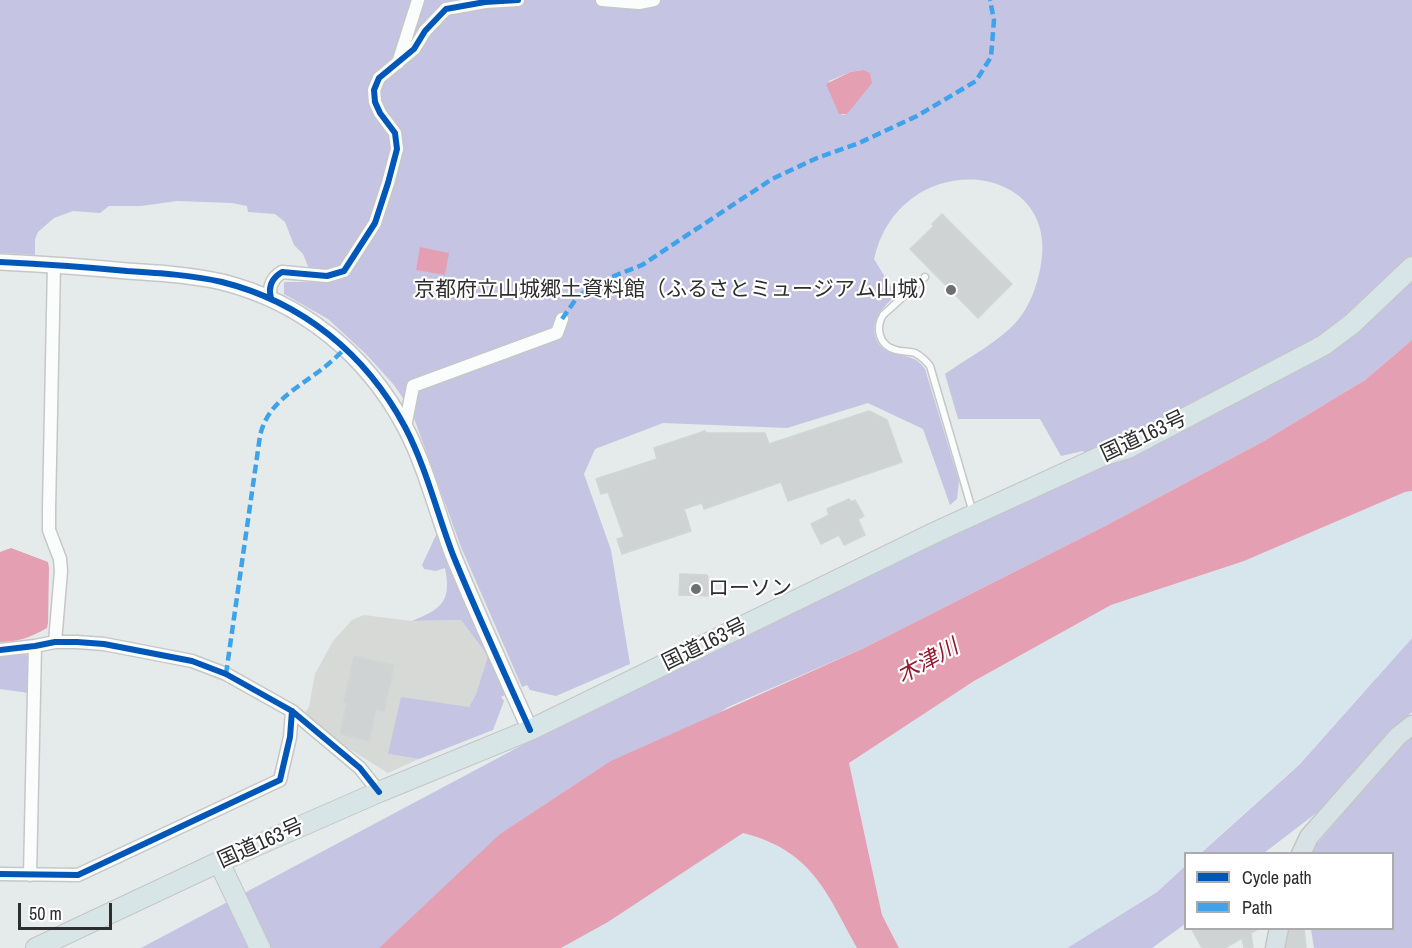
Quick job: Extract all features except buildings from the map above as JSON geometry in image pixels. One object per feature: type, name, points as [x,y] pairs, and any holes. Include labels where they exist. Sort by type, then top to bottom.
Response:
[{"type":"highway","name":"国道163号","points":[[36,948],[219,862],[379,792],[530,730],[938,531],[1102,456],[1128,448],[1324,345],[1353,323],[1412,267]]},
{"type":"highway","points":[[219,862],[260,948]]},
{"type":"main road","points":[[1302,852],[1309,837],[1398,736],[1412,724]]},
{"type":"main road","points":[[1275,948],[1279,930]]},
{"type":"street","points":[[398,64],[418,0]]},
{"type":"street","points":[[271,298],[271,284],[282,272],[327,276],[344,271],[375,223],[388,183],[397,143],[393,128],[377,108],[374,90],[379,78],[414,49],[425,31],[446,9],[485,2],[518,0]]},
{"type":"street","points":[[602,0],[639,3],[654,0]]},
{"type":"street","points":[[0,262],[176,275],[220,282],[271,298],[306,317],[346,348],[381,388],[405,427],[478,617],[530,730]]},
{"type":"street","points":[[54,265],[49,509],[50,530],[60,559],[61,571],[55,642]]},
{"type":"street","points":[[405,427],[412,386],[557,333],[562,319]]},
{"type":"street","points":[[0,650],[55,642],[104,644],[192,661],[226,674],[292,711],[360,768],[379,792]]},
{"type":"street","points":[[30,875],[35,646]]},
{"type":"street","points":[[0,874],[78,875],[280,780],[290,736],[292,711]]},
{"type":"lane","points":[[925,277],[883,315],[879,331],[883,342],[888,347],[893,350],[914,352],[930,366],[973,515]]},
{"type":"shaded area","points":[[0,0],[1412,0],[1412,257],[1365,302],[1313,342],[1162,422],[1086,455],[1083,451],[1061,456],[1040,419],[958,419],[945,374],[1002,335],[1018,320],[1029,302],[1040,270],[1041,233],[1028,205],[1005,187],[976,180],[945,183],[914,197],[890,222],[874,259],[896,295],[878,316],[875,333],[882,348],[915,359],[925,369],[959,481],[957,499],[950,505],[923,429],[868,403],[787,428],[663,423],[595,449],[584,474],[611,550],[630,664],[556,696],[530,690],[527,685],[522,687],[461,547],[411,410],[394,385],[366,354],[328,319],[284,294],[284,282],[334,282],[346,276],[310,271],[303,254],[294,245],[285,222],[275,214],[248,212],[247,206],[232,203],[177,201],[141,206],[109,206],[100,213],[73,211],[54,218],[38,232],[35,239],[35,255],[0,253]],"holes":[[[863,70],[847,114],[842,115],[829,81],[850,72]]]},
{"type":"shaded area","points":[[1412,277],[1412,340],[1365,380],[1264,441],[1107,525],[864,648],[728,707],[415,916],[379,948],[141,948],[592,708],[984,518],[1178,432]]},
{"type":"shaded area","points":[[437,533],[505,695],[501,697],[504,701],[493,730],[419,759],[388,754],[401,697],[469,707],[476,694],[488,656],[461,620],[412,621],[437,608],[445,597],[447,580],[445,568],[436,571],[424,569],[422,565]]},
{"type":"shaded area","points":[[364,615],[412,621],[461,620],[488,656],[476,694],[469,707],[388,754],[419,759],[388,773],[330,737],[304,714],[309,707],[315,674],[333,641],[352,620]]},
{"type":"shaded area","points":[[1412,638],[1412,712],[1393,729],[1319,811],[1265,852],[1202,852],[1299,765]]},
{"type":"shaded area","points":[[21,652],[30,657],[29,693],[0,689],[0,654]]},
{"type":"shaded area","points":[[1412,736],[1412,948],[1314,948],[1311,930],[1394,930],[1394,852],[1309,852],[1400,746]]},
{"type":"shaded area","points":[[1184,867],[1184,925],[1152,948],[1067,948],[1157,892]]},
{"type":"sand","points":[[1412,491],[1412,638],[1298,765],[1201,852],[1184,852],[1184,867],[1157,892],[1067,948],[899,948],[882,915],[849,763],[974,681],[1111,605],[1244,561]]},
{"type":"sand","points":[[742,833],[766,841],[801,862],[825,891],[857,948],[561,948],[608,922]]},
{"type":"water","points":[[863,70],[870,73],[872,83],[847,114],[839,114],[826,84],[850,72]]},
{"type":"water","points":[[420,247],[449,253],[445,275],[416,270]]},
{"type":"water","name":"木津川","points":[[1412,340],[1412,491],[1244,561],[1111,605],[974,681],[849,763],[882,915],[899,948],[857,948],[825,891],[801,862],[785,850],[743,833],[608,922],[561,948],[379,948],[500,834],[611,761],[864,648],[1107,525],[1264,441],[1365,380]]},
{"type":"water","points":[[11,548],[48,562],[48,623],[47,628],[30,636],[0,642],[0,552]]},
{"type":"marked path","points":[[562,319],[576,299],[594,284],[642,265],[772,179],[917,116],[976,81],[991,57],[994,20],[990,0]]},
{"type":"marked path","points":[[226,674],[260,436],[264,425],[275,406],[346,348]]},
{"type":"cycle path","points":[[271,298],[272,283],[282,272],[327,276],[344,271],[375,223],[397,149],[395,133],[375,102],[374,90],[379,78],[414,49],[425,31],[446,9],[485,2],[518,0]]},
{"type":"cycle path","points":[[0,262],[163,274],[222,282],[251,291],[305,317],[351,354],[371,376],[405,427],[425,474],[453,555],[530,730]]},
{"type":"cycle path","points":[[0,650],[55,642],[77,642],[104,644],[192,661],[226,674],[292,711],[360,768],[379,792]]},
{"type":"cycle path","points":[[0,874],[78,875],[280,780],[290,737],[292,711]]},
{"type":"place","name":"京都府立山城郷土資料館（ふるさとミュージアム山城）","points":[[951,290]]},
{"type":"place","name":"ローソン","points":[[696,589]]}]
